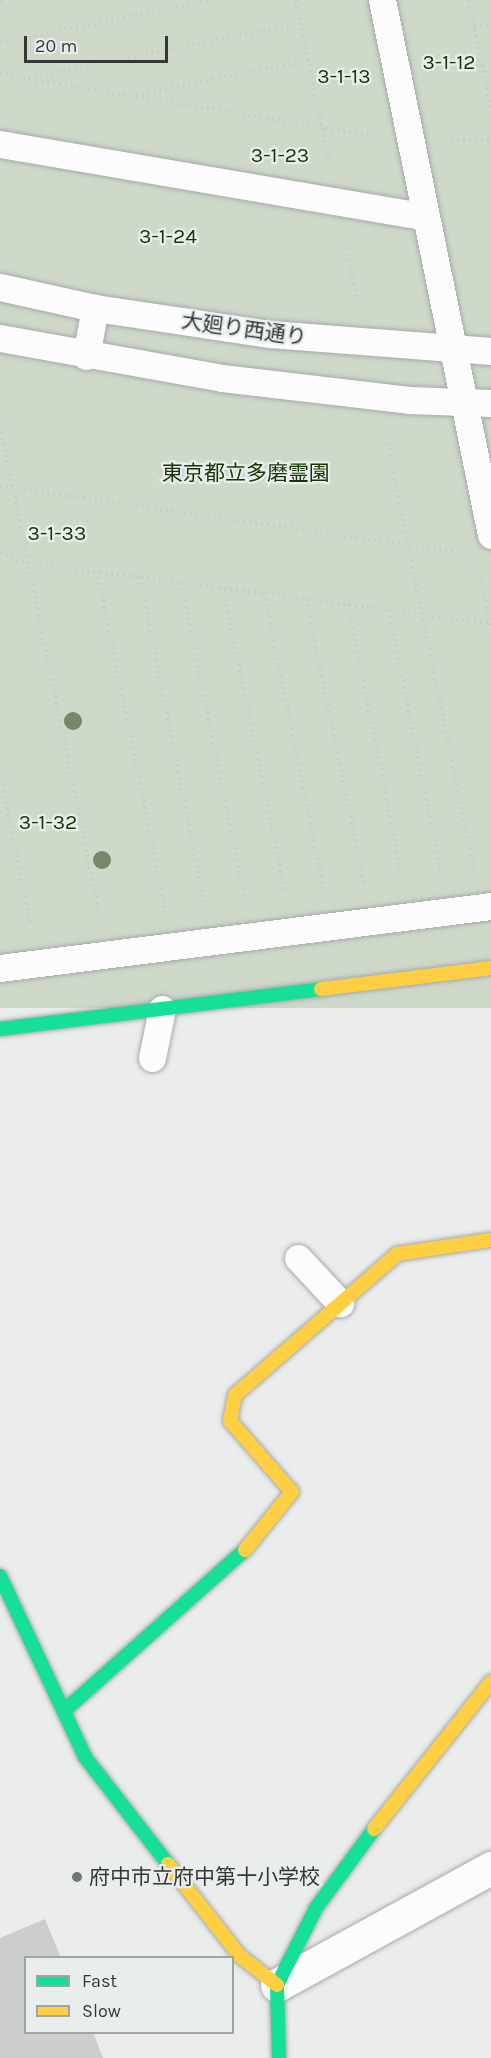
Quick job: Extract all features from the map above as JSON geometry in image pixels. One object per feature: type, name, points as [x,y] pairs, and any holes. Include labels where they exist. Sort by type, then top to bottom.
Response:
[{"type":"street","points":[[0,1029],[491,968]]},
{"type":"street","points":[[64,1712],[251,1544],[292,1492],[230,1421],[235,1395],[397,1254],[491,1240]]},
{"type":"street","points":[[0,1576],[11,1625],[64,1712],[85,1757],[240,1956],[277,1985]]},
{"type":"street","points":[[279,2058],[277,1985],[316,1908],[391,1805],[491,1682]]},
{"type":"street","points":[[277,1985],[491,1868]]},
{"type":"lane","points":[[382,0],[491,535]]},
{"type":"lane","points":[[0,144],[426,217]]},
{"type":"lane","name":"大廻り西通り","points":[[0,287],[95,308],[336,342],[491,351]]},
{"type":"lane","points":[[86,356],[95,308]]},
{"type":"lane","points":[[0,338],[86,356],[303,388],[464,403],[491,403]]},
{"type":"lane","points":[[0,968],[491,906]]},
{"type":"lane","points":[[152,1058],[162,1009]]},
{"type":"lane","points":[[298,1258],[340,1304]]},
{"type":"path","points":[[0,1],[6,0]]},
{"type":"path","points":[[0,42],[210,0]]},
{"type":"path","points":[[469,0],[491,106]]},
{"type":"path","points":[[26,78],[301,22]]},
{"type":"path","points":[[474,26],[491,23]]},
{"type":"path","points":[[133,96],[309,60]]},
{"type":"path","points":[[482,66],[491,64]]},
{"type":"path","points":[[0,74],[322,127]]},
{"type":"path","points":[[0,426],[102,926]]},
{"type":"path","points":[[384,430],[476,879]]},
{"type":"path","points":[[0,486],[408,546],[467,552]]},
{"type":"path","points":[[0,553],[28,563],[489,623]]},
{"type":"path","points":[[97,571],[167,919]]},
{"type":"path","points":[[140,577],[207,914]]},
{"type":"path","points":[[181,583],[247,908]]},
{"type":"path","points":[[223,588],[287,903]]},
{"type":"path","points":[[264,594],[326,898]]},
{"type":"path","points":[[306,598],[366,893]]},
{"type":"path","points":[[348,604],[405,889]]},
{"type":"path","points":[[389,610],[443,884]]},
{"type":"path","points":[[0,773],[38,963]]},
{"type":"green space","name":"東京都立多磨霊園","points":[[0,0],[491,0],[491,1008],[0,1008]]},
{"type":"building","points":[[45,1919],[60,1956],[24,1956],[24,2034],[94,2034],[103,2058],[0,2058],[0,1938]]},
{"type":"traffic: fast","points":[[0,1029],[321,989]]},
{"type":"traffic: fast","points":[[64,1711],[245,1550]]},
{"type":"traffic: fast","points":[[0,1576],[85,1757],[168,1864]]},
{"type":"traffic: fast","points":[[279,2058],[277,1985],[316,1908],[374,1829]]},
{"type":"traffic: slow","points":[[321,989],[491,968]]},
{"type":"traffic: slow","points":[[245,1550],[292,1492],[230,1421],[235,1395],[397,1254],[491,1240]]},
{"type":"traffic: slow","points":[[374,1829],[491,1682]]},
{"type":"traffic: slow","points":[[168,1864],[240,1956],[277,1985]]},
{"type":"place","name":"府中市立府中第十小学校","points":[[77,1877]]},
{"type":"park label","name":"3-1-12","points":[[449,62]]},
{"type":"park label","name":"3-1-13","points":[[344,76]]},
{"type":"park label","name":"3-1-23","points":[[280,155]]},
{"type":"park label","name":"3-1-24","points":[[168,236]]},
{"type":"park label","name":"3-1-33","points":[[57,533]]},
{"type":"park label","name":"3-1-32","points":[[48,822]]}]
